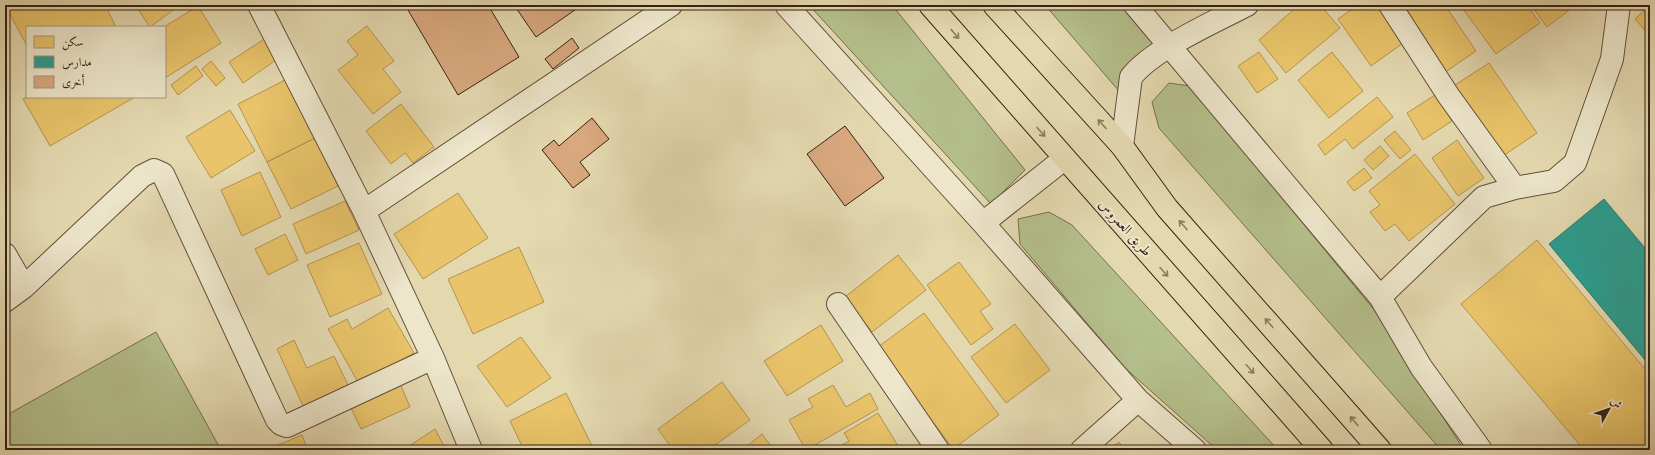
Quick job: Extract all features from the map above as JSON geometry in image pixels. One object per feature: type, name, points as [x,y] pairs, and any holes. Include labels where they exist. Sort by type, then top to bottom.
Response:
[{"type":"main road","name":"طريق العمروس","points":[[930,5],[1064,159],[1322,450]]},
{"type":"main road","points":[[994,5],[1122,146],[1167,208],[1380,450]]},
{"type":"street","points":[[259,5],[364,211],[433,358],[471,450]]},
{"type":"street","points":[[364,211],[671,5]]},
{"type":"street","points":[[786,5],[983,223],[1138,400],[1195,450]]},
{"type":"street","points":[[1135,5],[1380,297],[1421,367],[1481,450]]},
{"type":"street","points":[[1122,146],[1132,77],[1148,60],[1170,46],[1247,5]]},
{"type":"street","points":[[1390,5],[1448,95],[1515,188]]},
{"type":"street","points":[[1380,297],[1484,197],[1515,188],[1554,181],[1575,164],[1612,59],[1619,5]]},
{"type":"street","points":[[983,223],[1064,159]]},
{"type":"street","points":[[5,301],[24,287],[142,176],[154,170],[163,174],[281,424],[287,426],[433,358]]},
{"type":"street","points":[[5,254],[24,287]]},
{"type":"street","points":[[838,304],[938,450]]},
{"type":"street","points":[[1082,450],[1138,400]]},
{"type":"street","points":[[921,450],[924,448],[934,450]]},
{"type":"green space","points":[[809,5],[892,5],[1025,170],[991,204]]},
{"type":"green space","points":[[1045,5],[1122,5],[1155,43],[1119,91]]},
{"type":"green space","points":[[1169,83],[1190,86],[1375,311],[1464,450],[1441,450],[1159,128],[1152,102]]},
{"type":"green space","points":[[1049,212],[1072,225],[1278,450],[1217,450],[1124,367],[1020,244],[1018,219]]},
{"type":"green space","points":[[156,332],[221,450],[5,450],[5,416]]},
{"type":"building: سكن","points":[[5,5],[53,5],[55,9],[62,5],[105,5],[115,25],[26,26],[26,44]]},
{"type":"building: سكن","points":[[135,5],[180,5],[151,26],[149,26]]},
{"type":"building: سكن","points":[[1299,5],[1320,5],[1340,28],[1286,73],[1259,40]]},
{"type":"building: سكن","points":[[1358,5],[1380,5],[1406,41],[1371,66],[1338,19]]},
{"type":"building: سكن","points":[[1396,5],[1445,5],[1476,51],[1441,75]]},
{"type":"building: سكن","points":[[1460,5],[1527,5],[1540,23],[1496,54]]},
{"type":"building: سكن","points":[[1531,5],[1576,5],[1547,27]]},
{"type":"building: سكن","points":[[1650,5],[1650,36],[1635,19]]},
{"type":"building: سكن","points":[[198,6],[221,43],[166,77],[166,26]]},
{"type":"building: سكن","points":[[367,26],[394,61],[383,69],[401,92],[373,114],[338,70],[358,55],[347,41]]},
{"type":"building: سكن","points":[[266,38],[279,58],[243,83],[229,62]]},
{"type":"building: سكن","points":[[1259,52],[1278,79],[1257,93],[1238,66]]},
{"type":"building: سكن","points":[[1332,52],[1363,91],[1329,118],[1298,80]]},
{"type":"building: سكن","points":[[211,61],[225,78],[216,86],[202,69]]},
{"type":"building: سكن","points":[[1489,63],[1537,133],[1500,158],[1452,87]]},
{"type":"building: سكن","points":[[196,66],[203,76],[178,95],[171,85]]},
{"type":"building: سكن","points":[[285,80],[315,138],[267,162],[238,104]]},
{"type":"building: سكن","points":[[1435,95],[1452,121],[1423,140],[1407,113]]},
{"type":"building: سكن","points":[[1377,97],[1393,117],[1353,149],[1345,139],[1325,155],[1318,145]]},
{"type":"building: سكن","points":[[26,98],[133,98],[50,146],[23,99]]},
{"type":"building: سكن","points":[[401,104],[434,147],[413,163],[405,153],[391,164],[366,131]]},
{"type":"building: سكن","points":[[230,110],[255,151],[211,178],[186,137]]},
{"type":"building: سكن","points":[[1395,131],[1411,150],[1400,159],[1384,140]]},
{"type":"building: سكن","points":[[315,138],[338,186],[291,209],[267,162]]},
{"type":"building: سكن","points":[[1457,140],[1484,178],[1458,196],[1432,158]]},
{"type":"building: سكن","points":[[1380,146],[1389,156],[1373,170],[1364,160]]},
{"type":"building: سكن","points":[[1415,154],[1455,204],[1409,241],[1395,224],[1385,231],[1370,212],[1380,205],[1369,191]]},
{"type":"building: سكن","points":[[1364,168],[1372,178],[1354,191],[1347,182]]},
{"type":"building: سكن","points":[[260,172],[281,217],[242,236],[221,190]]},
{"type":"building: سكن","points":[[458,193],[488,238],[423,279],[394,234]]},
{"type":"building: سكن","points":[[345,201],[359,230],[306,254],[293,224]]},
{"type":"building: سكن","points":[[285,234],[298,260],[268,275],[255,249]]},
{"type":"building: سكن","points":[[1537,240],[1650,375],[1650,450],[1584,450],[1461,304]]},
{"type":"building: سكن","points":[[359,243],[382,294],[330,317],[307,265]]},
{"type":"building: سكن","points":[[519,247],[544,302],[473,334],[448,279]]},
{"type":"building: سكن","points":[[898,255],[926,290],[872,332],[845,297]]},
{"type":"building: سكن","points":[[959,262],[991,304],[980,311],[993,329],[971,345],[927,285]]},
{"type":"building: سكن","points":[[388,308],[414,353],[359,384],[328,329],[347,319],[352,329]]},
{"type":"building: سكن","points":[[924,313],[999,415],[953,449],[878,347]]},
{"type":"building: سكن","points":[[1015,324],[1050,370],[1006,403],[971,357]]},
{"type":"building: سكن","points":[[821,325],[843,361],[787,396],[764,361]]},
{"type":"building: سكن","points":[[521,337],[551,378],[507,407],[477,366]]},
{"type":"building: سكن","points":[[294,340],[307,368],[334,356],[349,387],[304,408],[277,349]]},
{"type":"building: سكن","points":[[399,381],[410,407],[361,429],[349,404]]},
{"type":"building: سكن","points":[[722,382],[750,420],[708,450],[673,450],[658,429]]},
{"type":"building: سكن","points":[[833,385],[846,407],[870,393],[878,409],[806,450],[789,420],[813,407],[808,399]]},
{"type":"building: سكن","points":[[566,393],[594,450],[524,450],[510,421]]},
{"type":"building: سكن","points":[[878,413],[900,449],[833,450],[849,441],[844,433]]},
{"type":"building: سكن","points":[[435,429],[446,450],[403,450]]},
{"type":"building: سكن","points":[[762,434],[774,450],[742,450]]},
{"type":"building: سكن","points":[[302,435],[308,450],[266,450]]},
{"type":"building: سكن","points":[[1119,442],[1125,450],[1108,450]]},
{"type":"building: مدارس","points":[[1604,199],[1650,254],[1650,366],[1549,244]]},
{"type":"building: أخرى","points":[[405,5],[488,5],[519,57],[458,95]]},
{"type":"building: أخرى","points":[[514,5],[582,5],[536,37]]},
{"type":"building: أخرى","points":[[572,38],[579,48],[553,69],[545,59]]},
{"type":"building: أخرى","points":[[592,118],[609,139],[580,162],[590,175],[573,188],[542,150],[554,140],[559,146]]},
{"type":"building: أخرى","points":[[845,126],[884,178],[845,206],[807,154]]}]
